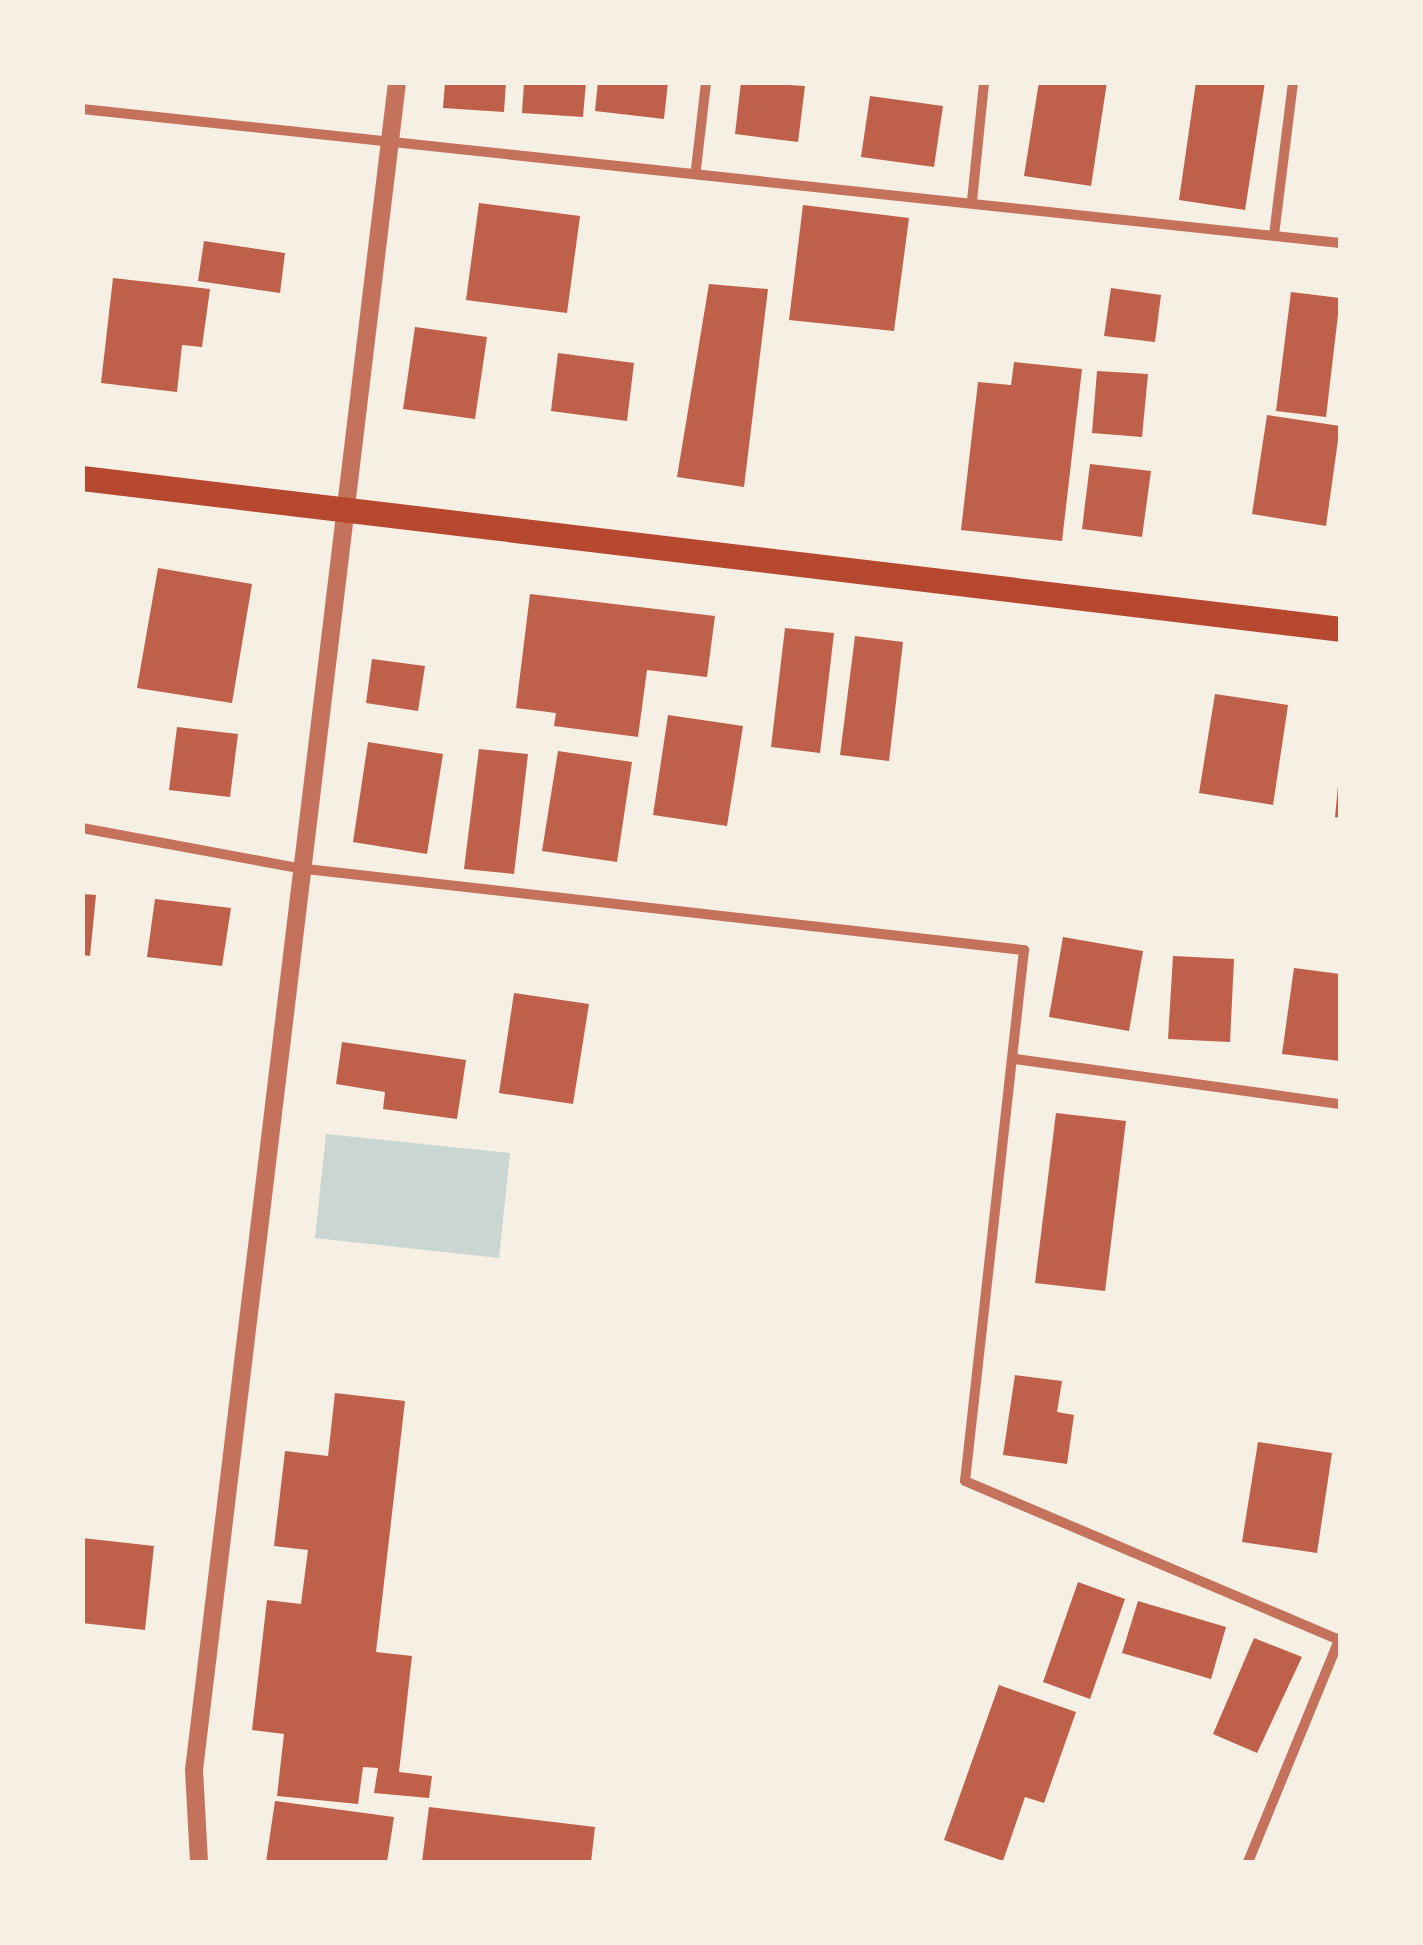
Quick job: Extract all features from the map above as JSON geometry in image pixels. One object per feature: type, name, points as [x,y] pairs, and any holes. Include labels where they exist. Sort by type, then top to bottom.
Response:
[{"type":"main road","points":[[82,478],[1340,628]]},
{"type":"street","points":[[199,1862],[194,1770],[340,509],[397,82]]},
{"type":"street","points":[[696,169],[706,82]]},
{"type":"street","points":[[972,201],[984,82]]},
{"type":"street","points":[[1274,235],[1293,82]]},
{"type":"street","points":[[82,108],[391,135],[1340,243]]},
{"type":"street","points":[[82,828],[297,868],[1024,950],[1015,1059],[964,1481],[1340,1639],[1248,1862]]},
{"type":"street","points":[[1015,1059],[1340,1104]]},
{"type":"shaded area","points":[[326,1134],[510,1153],[499,1258],[315,1238]]},
{"type":"building","points":[[445,82],[506,82],[504,112],[443,108]]},
{"type":"building","points":[[524,82],[586,82],[583,117],[522,113]]},
{"type":"building","points":[[598,82],[668,82],[664,119],[595,111]]},
{"type":"building","points":[[741,82],[805,86],[798,142],[735,134]]},
{"type":"building","points":[[1039,82],[1107,82],[1091,186],[1024,176]]},
{"type":"building","points":[[1196,82],[1265,82],[1245,210],[1179,200]]},
{"type":"building","points":[[870,96],[943,106],[934,167],[861,157]]},
{"type":"building","points":[[479,203],[580,216],[567,313],[466,300]]},
{"type":"building","points":[[803,205],[909,218],[894,331],[789,320]]},
{"type":"building","points":[[204,241],[285,253],[280,293],[198,281]]},
{"type":"building","points":[[113,278],[210,289],[202,347],[182,345],[177,392],[101,383]]},
{"type":"building","points":[[709,284],[768,289],[744,487],[677,477]]},
{"type":"building","points":[[1111,288],[1161,295],[1155,342],[1104,336]]},
{"type":"building","points":[[1291,292],[1340,298],[1326,417],[1276,411]]},
{"type":"building","points":[[415,327],[487,337],[475,419],[403,409]]},
{"type":"building","points":[[558,353],[634,363],[627,421],[551,411]]},
{"type":"building","points":[[1014,362],[1082,369],[1062,541],[961,530],[978,382],[1011,385]]},
{"type":"building","points":[[1097,371],[1148,374],[1142,437],[1092,433]]},
{"type":"building","points":[[1267,415],[1340,426],[1326,526],[1252,514]]},
{"type":"building","points":[[1090,464],[1151,471],[1142,537],[1082,529]]},
{"type":"building","points":[[158,568],[252,584],[232,703],[137,688]]},
{"type":"building","points":[[530,594],[715,616],[707,677],[647,670],[638,737],[554,726],[556,713],[516,708]]},
{"type":"building","points":[[785,628],[834,633],[820,753],[771,747]]},
{"type":"building","points":[[855,636],[903,642],[889,761],[840,755]]},
{"type":"building","points":[[372,659],[425,666],[418,711],[366,703]]},
{"type":"building","points":[[1215,694],[1288,705],[1273,805],[1199,793]]},
{"type":"building","points":[[668,715],[743,726],[727,826],[653,815]]},
{"type":"building","points":[[177,727],[238,734],[230,797],[169,790]]},
{"type":"building","points":[[368,742],[443,754],[427,854],[353,842]]},
{"type":"building","points":[[479,749],[528,754],[514,874],[464,869]]},
{"type":"building","points":[[558,751],[632,762],[617,862],[542,851]]},
{"type":"building","points":[[1340,786],[1340,818],[1335,817]]},
{"type":"building","points":[[82,894],[96,895],[90,956],[82,955]]},
{"type":"building","points":[[155,899],[231,908],[222,966],[147,957]]},
{"type":"building","points":[[1063,937],[1143,951],[1129,1031],[1049,1017]]},
{"type":"building","points":[[1173,956],[1234,959],[1230,1042],[1168,1039]]},
{"type":"building","points":[[1294,968],[1340,974],[1340,1061],[1282,1054]]},
{"type":"building","points":[[514,993],[589,1004],[573,1104],[499,1093]]},
{"type":"building","points":[[342,1042],[466,1060],[457,1119],[383,1109],[385,1092],[336,1084]]},
{"type":"building","points":[[1056,1113],[1126,1121],[1105,1291],[1035,1283]]},
{"type":"building","points":[[1015,1375],[1062,1381],[1057,1412],[1074,1415],[1067,1464],[1003,1455]]},
{"type":"building","points":[[335,1393],[405,1401],[376,1652],[412,1656],[399,1772],[432,1776],[429,1798],[374,1793],[378,1768],[363,1767],[358,1804],[277,1796],[284,1734],[252,1730],[267,1600],[301,1604],[308,1550],[274,1546],[285,1451],[328,1456]]},
{"type":"building","points":[[1258,1442],[1332,1453],[1317,1553],[1242,1542]]},
{"type":"building","points":[[82,1538],[154,1546],[145,1630],[82,1623]]},
{"type":"building","points":[[1078,1582],[1125,1599],[1090,1699],[1043,1682]]},
{"type":"building","points":[[1138,1601],[1226,1627],[1211,1679],[1122,1653]]},
{"type":"building","points":[[1254,1638],[1302,1657],[1257,1753],[1213,1734]]},
{"type":"building","points":[[999,1685],[1076,1712],[1044,1803],[1025,1797],[1003,1861],[944,1840]]},
{"type":"building","points":[[275,1801],[394,1817],[387,1862],[266,1862]]},
{"type":"building","points":[[429,1807],[595,1827],[591,1862],[422,1862]]}]
